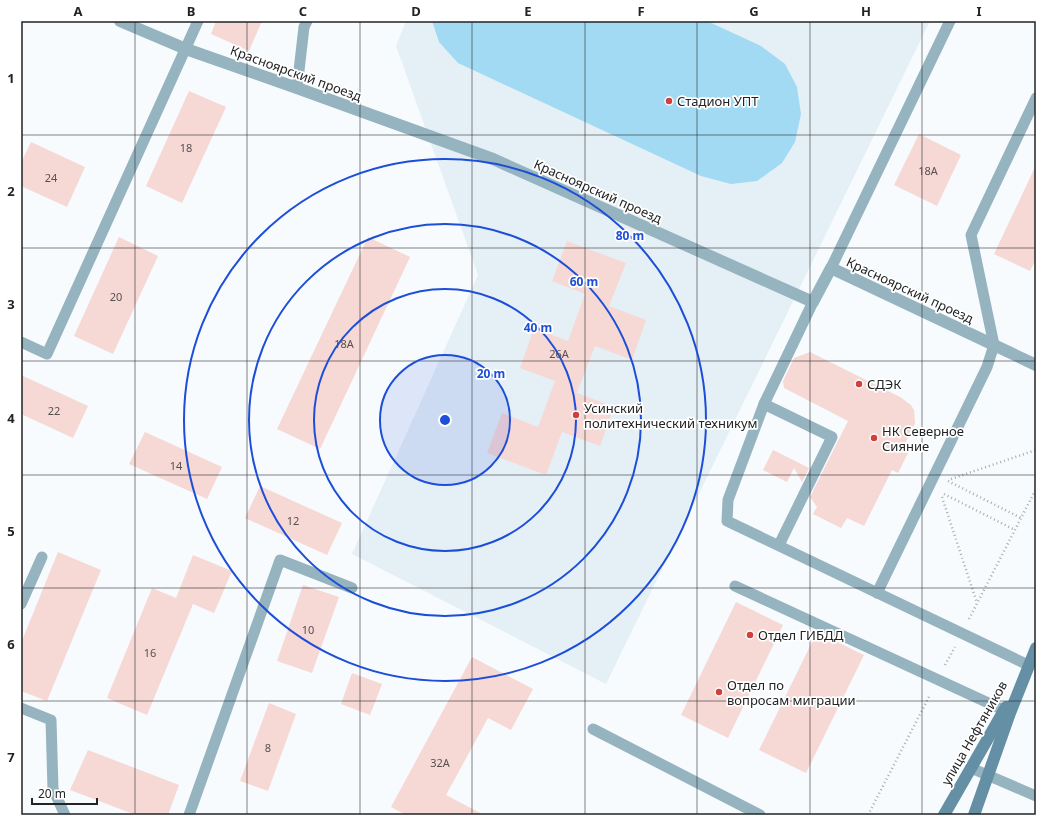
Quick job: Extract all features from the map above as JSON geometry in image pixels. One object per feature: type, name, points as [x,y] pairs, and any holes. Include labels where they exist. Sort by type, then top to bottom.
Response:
[{"type":"main road","name":"улица Нефтяников","points":[[974,815],[1008,711],[1036,648]]},
{"type":"main road","name":"улица Нефтяников","points":[[944,815],[971,768],[1008,711]]},
{"type":"street","name":"Красноярский проезд","points":[[120,21],[186,49],[493,159],[813,302],[830,268],[1036,365]]},
{"type":"lane","points":[[21,342],[47,354],[198,21]]},
{"type":"lane","points":[[297,88],[306,21]]},
{"type":"lane","points":[[830,268],[950,21]]},
{"type":"lane","points":[[877,593],[987,367],[994,345],[971,235],[1036,98]]},
{"type":"lane","points":[[813,302],[764,404],[728,500],[727,521],[1028,665]]},
{"type":"lane","points":[[764,404],[832,437],[779,545]]},
{"type":"lane","points":[[21,604],[42,557]]},
{"type":"lane","points":[[189,815],[280,560],[352,588]]},
{"type":"lane","points":[[735,586],[1008,711]]},
{"type":"lane","points":[[21,708],[51,720],[53,789],[65,815]]},
{"type":"lane","points":[[593,729],[760,815]]},
{"type":"lane","points":[[971,768],[1036,796]]},
{"type":"path","points":[[977,603],[941,493],[947,480],[1036,450]]},
{"type":"path","points":[[947,480],[1021,518]]},
{"type":"path","points":[[929,486],[1015,530]]},
{"type":"path","points":[[868,815],[1036,489]]},
{"type":"shaded area","name":"Усинский политехнический техникум","points":[[406,21],[930,21],[606,684],[352,554],[478,275],[396,46]]},
{"type":"shaded area","name":"Стадион УПТ","points":[[432,21],[707,21],[761,46],[785,64],[797,87],[801,114],[795,142],[782,163],[757,181],[731,184],[701,176],[458,63],[439,42]]},
{"type":"building","points":[[216,21],[262,21],[249,51],[211,34]]},
{"type":"building","points":[[189,91],[226,107],[182,203],[146,186]]},
{"type":"building","points":[[919,134],[961,155],[937,206],[894,185]]},
{"type":"building","points":[[31,142],[85,167],[67,207],[21,186],[21,163]]},
{"type":"building","points":[[1036,165],[1036,259],[1030,271],[994,254]]},
{"type":"building","points":[[119,237],[158,256],[113,354],[74,336]]},
{"type":"building","points":[[368,237],[410,257],[320,449],[277,429]]},
{"type":"building","name":"Усинский политехнический техникум","points":[[567,241],[626,263],[609,306],[646,320],[632,360],[595,346],[577,393],[614,407],[600,446],[562,432],[546,475],[487,453],[502,413],[538,427],[555,381],[520,368],[534,328],[568,341],[585,294],[552,281]]},
{"type":"building","name":"НК Северное Сияние","points":[[810,352],[900,397],[911,405],[914,410],[915,423],[904,446],[910,449],[898,473],[892,470],[864,526],[847,518],[841,528],[813,514],[817,507],[810,497],[848,421],[784,388],[783,381],[794,358]]},
{"type":"building","points":[[21,375],[88,406],[73,438],[21,414]]},
{"type":"building","points":[[145,432],[222,467],[207,499],[129,464]]},
{"type":"building","points":[[773,450],[809,468],[802,482],[794,468],[787,482],[763,470]]},
{"type":"building","points":[[260,486],[342,523],[327,555],[245,518]]},
{"type":"building","points":[[58,552],[101,570],[47,701],[21,691],[21,643]]},
{"type":"building","points":[[193,555],[232,571],[214,613],[193,604],[147,715],[107,698],[152,588],[176,598]]},
{"type":"building","points":[[303,585],[339,597],[312,673],[277,661]]},
{"type":"building","points":[[736,602],[783,625],[728,738],[681,715]]},
{"type":"building","points":[[817,632],[864,655],[806,773],[759,750]]},
{"type":"building","points":[[472,657],[533,689],[511,730],[488,718],[446,795],[484,815],[406,815],[391,807]]},
{"type":"building","points":[[352,673],[382,684],[370,715],[341,704]]},
{"type":"building","points":[[269,703],[296,714],[268,791],[240,781]]},
{"type":"building","points":[[88,750],[179,785],[168,815],[136,815],[70,790]]},
{"type":"place","name":"Стадион УПТ","points":[[669,101]]},
{"type":"place","name":"СДЭК","points":[[859,384]]},
{"type":"place","name":"Усинский политехнический техникум","points":[[576,415]]},
{"type":"place","name":"НК Северное Сияние","points":[[874,438]]},
{"type":"place","name":"Отдел ГИБДД","points":[[750,635]]},
{"type":"place","name":"Отдел по вопросам миграции","points":[[719,692]]}]
